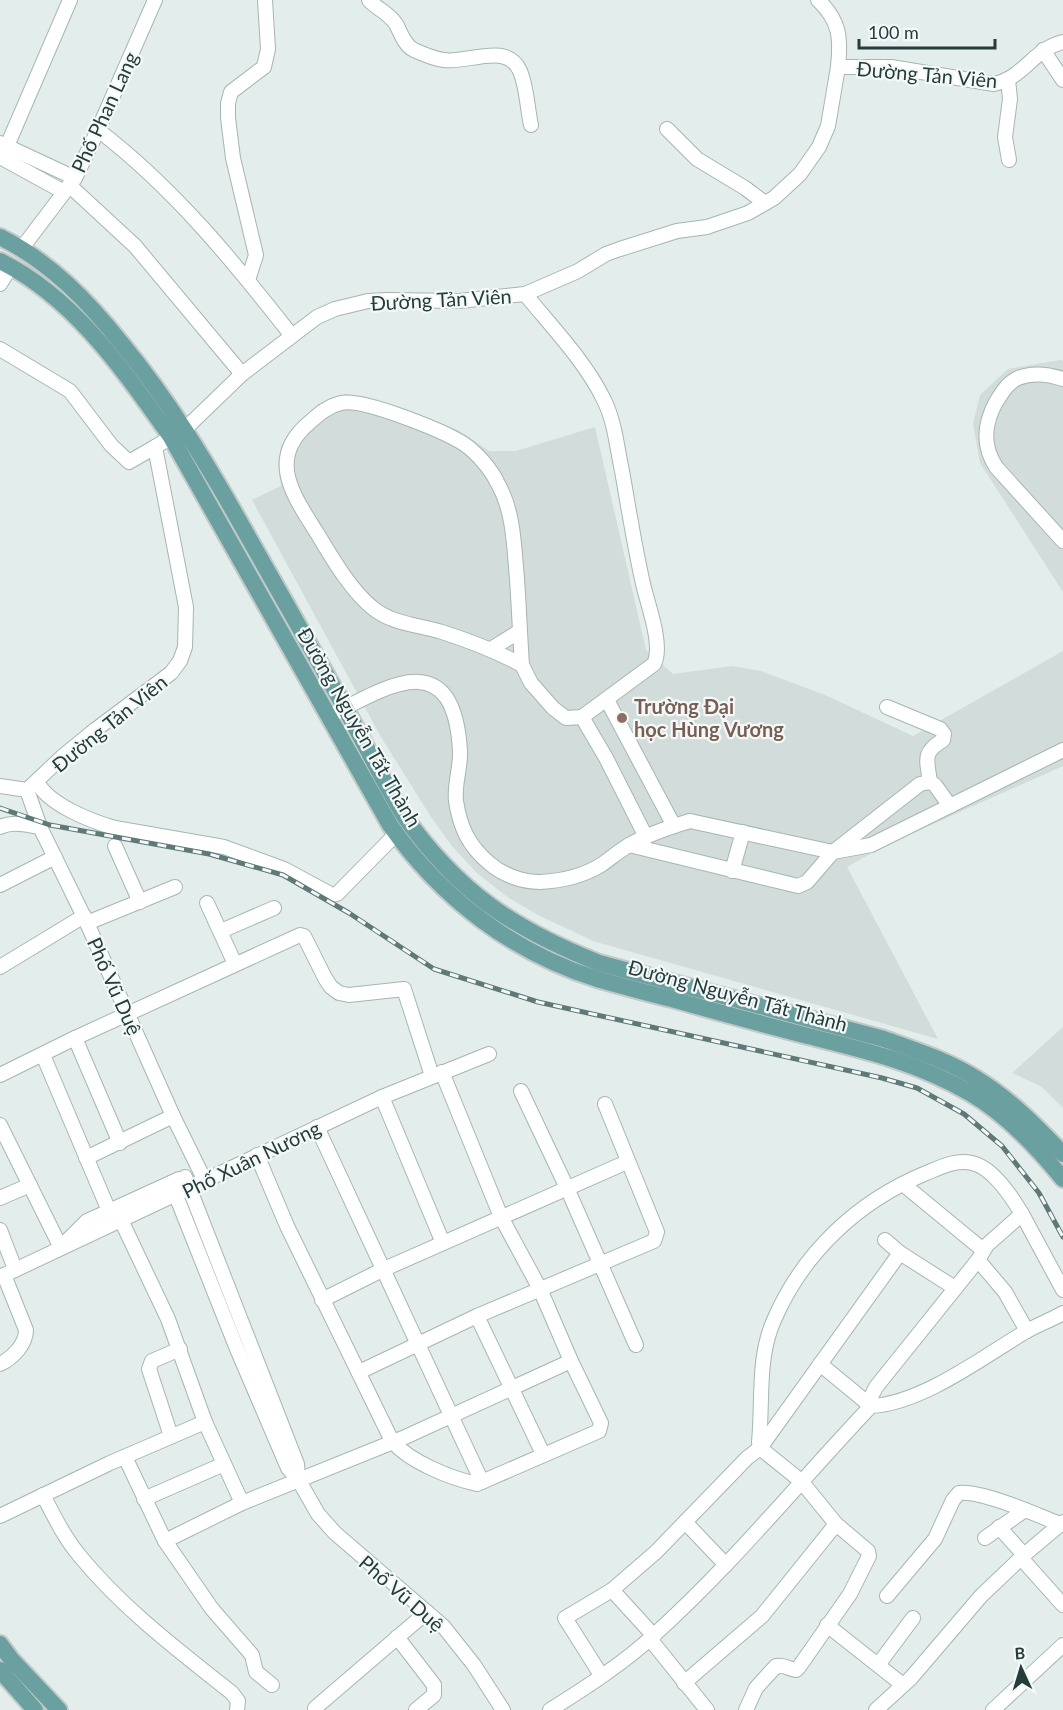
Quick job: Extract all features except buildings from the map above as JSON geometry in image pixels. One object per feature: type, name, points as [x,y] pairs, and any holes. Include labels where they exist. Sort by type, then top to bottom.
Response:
[{"type":"main road","name":"Đường Nguyễn Tất Thành","points":[[0,237],[21,248],[59,276],[95,310],[152,380],[328,717],[396,834],[409,853],[441,888],[498,933],[561,957],[598,963],[884,1039],[927,1054],[977,1078],[1033,1123],[1063,1154]]},
{"type":"main road","name":"Đường Nguyễn Tất Thành","points":[[5,264],[45,289],[82,323],[138,390],[178,433],[345,708],[394,800],[423,844],[480,900],[561,957],[596,978],[769,1026],[878,1053],[921,1068],[972,1094],[1004,1119],[1022,1134],[1063,1179]]},
{"type":"main road","points":[[0,1644],[11,1659],[60,1710]]},
{"type":"main road","points":[[0,1670],[35,1710]]},
{"type":"street","points":[[70,0],[2,148],[69,185],[135,246],[242,374]]},
{"type":"street","name":"Phố Phan Lang","points":[[21,248],[69,185],[98,130],[155,0]]},
{"type":"street","points":[[248,280],[256,255],[233,158],[228,102],[231,92],[264,67],[268,49],[265,0]]},
{"type":"street","points":[[369,0],[391,18],[411,48],[425,55],[444,60],[462,61],[495,54],[508,59],[519,69],[525,86],[531,125]]},
{"type":"street","points":[[818,0],[828,10],[837,27],[840,42],[838,67]]},
{"type":"street","name":"Đường Tản Viên","points":[[32,786],[62,757],[171,673],[180,661],[185,647],[186,607],[155,447],[178,433],[242,374],[317,317],[335,309],[368,301],[459,301],[525,294],[578,271],[606,254],[677,231],[707,227],[748,213],[774,198],[800,174],[819,147],[828,126],[838,67],[891,67],[994,84],[1018,74],[1048,46],[1063,42]]},
{"type":"street","points":[[1043,50],[1063,80]]},
{"type":"street","points":[[1008,80],[1010,99],[1005,137],[1009,160]]},
{"type":"street","points":[[667,129],[697,159],[765,203]]},
{"type":"street","points":[[98,130],[139,163],[218,245],[292,336]]},
{"type":"street","points":[[0,284],[5,264]]},
{"type":"street","points":[[522,665],[491,649],[441,632],[387,618],[371,607],[344,576],[294,497],[286,466],[289,445],[298,431],[325,410],[342,403],[363,404],[443,431],[466,446],[497,480],[508,507],[514,539],[522,665],[531,683],[553,708],[566,718],[582,717],[607,700],[654,664],[658,657],[657,642],[638,563],[615,439],[604,400],[580,363],[525,294]]},
{"type":"street","points":[[0,349],[70,391],[111,445],[129,462],[155,447]]},
{"type":"street","points":[[1063,379],[1050,374],[1016,379],[1003,390],[988,417],[986,434],[990,457],[996,467],[1063,541]]},
{"type":"street","points":[[491,649],[520,631]]},
{"type":"street","points":[[328,717],[403,683],[418,681],[434,685],[442,691],[453,707],[457,724],[460,752],[456,795],[461,825],[475,851],[493,867],[516,879],[537,882],[565,880],[598,867],[629,845],[690,821],[833,852],[871,845],[1063,750]]},
{"type":"street","points":[[607,700],[618,751],[646,837]]},
{"type":"street","points":[[887,707],[940,729],[944,734],[943,740],[931,748],[928,753],[930,782]]},
{"type":"street","points":[[582,717],[618,751],[674,826]]},
{"type":"street","points":[[629,845],[798,886],[807,882],[833,852],[920,784],[930,782],[935,785],[950,806]]},
{"type":"street","points":[[0,786],[32,786],[98,823],[115,828],[224,847],[272,864],[332,895],[337,894],[396,834]]},
{"type":"street","name":"Phố Vũ Duệ","points":[[32,786],[40,827],[86,920],[173,1116],[203,1175]]},
{"type":"street","points":[[0,827],[16,823],[40,827]]},
{"type":"street","points":[[732,871],[743,832]]},
{"type":"street","points":[[115,846],[140,902]]},
{"type":"street","points":[[0,885],[55,857]]},
{"type":"street","points":[[0,967],[86,920],[140,902],[175,887]]},
{"type":"street","points":[[207,903],[235,964]]},
{"type":"street","points":[[221,931],[274,908]]},
{"type":"street","points":[[0,1075],[75,1038],[300,935],[304,936],[331,987],[339,993],[349,995],[404,989],[437,1074],[501,1217],[540,1289],[602,1427],[599,1431],[482,1482],[471,1482],[425,1465],[400,1450],[392,1441],[322,1300],[287,1226],[258,1155]]},
{"type":"street","points":[[75,1038],[120,1143]]},
{"type":"street","name":"Phố Xuân Nương","points":[[61,1248],[83,1223],[109,1211],[173,1189],[203,1175],[258,1155],[382,1097],[489,1054]]},
{"type":"street","points":[[43,1055],[109,1211]]},
{"type":"street","points":[[521,1091],[567,1188],[636,1345]]},
{"type":"street","points":[[382,1097],[443,1243]]},
{"type":"street","points":[[359,1372],[477,1316],[654,1241],[657,1235],[605,1104]]},
{"type":"street","points":[[86,1158],[173,1116]]},
{"type":"street","points":[[317,1127],[482,1482]]},
{"type":"street","points":[[2,1134],[61,1248]]},
{"type":"street","points":[[322,1300],[382,1270],[627,1161]]},
{"type":"street","points":[[760,1448],[763,1363],[770,1330],[783,1301],[800,1273],[843,1223],[868,1204],[903,1184],[951,1163],[972,1163],[982,1168],[1009,1191],[1063,1290]]},
{"type":"street","name":"Phố Vũ Duệ","points":[[187,1183],[297,1464],[298,1479]]},
{"type":"street","points":[[903,1184],[981,1255],[1027,1331]]},
{"type":"street","points":[[0,1198],[30,1185]]},
{"type":"street","name":"Phố Vũ Duệ","points":[[173,1189],[237,1349],[288,1468],[298,1479],[318,1514],[334,1533],[452,1635],[503,1710]]},
{"type":"street","name":"Phố Xuân Nương","points":[[6,1274],[121,1220],[173,1189]]},
{"type":"street","points":[[550,1710],[652,1637],[726,1565],[870,1404],[876,1387],[981,1255],[1022,1214]]},
{"type":"street","points":[[121,1220],[180,1349],[205,1422],[242,1503]]},
{"type":"street","points":[[0,1230],[6,1274],[26,1330],[26,1338],[22,1345],[0,1364]]},
{"type":"street","points":[[885,1240],[900,1253],[955,1288]]},
{"type":"street","points":[[601,1675],[565,1618],[612,1590],[656,1552],[747,1458],[760,1448],[900,1253]]},
{"type":"street","points":[[820,1364],[870,1404],[886,1405],[973,1366],[1027,1331],[1063,1314]]},
{"type":"street","points":[[477,1316],[543,1454]]},
{"type":"street","points":[[171,1436],[149,1369],[152,1361],[180,1349]]},
{"type":"street","points":[[165,1541],[242,1503],[403,1438],[571,1361]]},
{"type":"street","points":[[0,1516],[205,1422]]},
{"type":"street","points":[[746,1710],[756,1688],[766,1676],[780,1665],[796,1670],[850,1594],[869,1556],[868,1551],[836,1524],[801,1481],[760,1448]]},
{"type":"street","points":[[125,1457],[165,1541],[213,1609],[252,1654],[256,1672],[272,1685]]},
{"type":"street","points":[[144,1499],[224,1464]]},
{"type":"street","points":[[876,1710],[903,1685],[981,1596],[1061,1523],[973,1493],[956,1494],[935,1539],[887,1596]]},
{"type":"street","points":[[43,1496],[77,1553],[104,1582],[177,1649],[232,1693],[238,1701],[237,1710]]},
{"type":"street","points":[[984,1538],[1025,1510]]},
{"type":"street","points":[[684,1522],[726,1565]]},
{"type":"street","points":[[684,1683],[762,1616],[836,1524]]},
{"type":"street","points":[[999,1527],[1063,1605]]},
{"type":"street","points":[[612,1590],[652,1637],[706,1710]]},
{"type":"street","points":[[315,1708],[427,1612]]},
{"type":"street","points":[[878,1665],[913,1618]]},
{"type":"street","points":[[827,1624],[903,1685]]},
{"type":"street","points":[[397,1637],[434,1685],[434,1695],[416,1710]]},
{"type":"street","points":[[993,1710],[1063,1645]]},
{"type":"shaded area","points":[[1063,361],[1063,592],[980,463],[973,424],[980,395],[1008,369]]},
{"type":"shaded area","name":"Trường Đại học Hùng Vương","points":[[345,394],[367,397],[458,430],[489,451],[516,451],[595,427],[646,650],[673,674],[732,666],[761,671],[825,695],[913,736],[1063,651],[1063,766],[886,845],[847,867],[938,1039],[593,941],[538,915],[506,896],[477,873],[452,846],[381,737],[252,500],[281,486],[278,465],[281,446],[294,427],[318,404]]},
{"type":"shaded area","points":[[1063,1027],[1063,1108],[1042,1087],[1012,1073]]},
{"type":"railway","points":[[0,808],[50,825],[209,854],[283,875],[349,913],[434,969],[538,1002],[882,1078],[917,1088],[964,1114],[1002,1146],[1039,1193],[1063,1237]]},
{"type":"place","name":"Trường Đại học Hùng Vương","points":[[622,718]]}]
